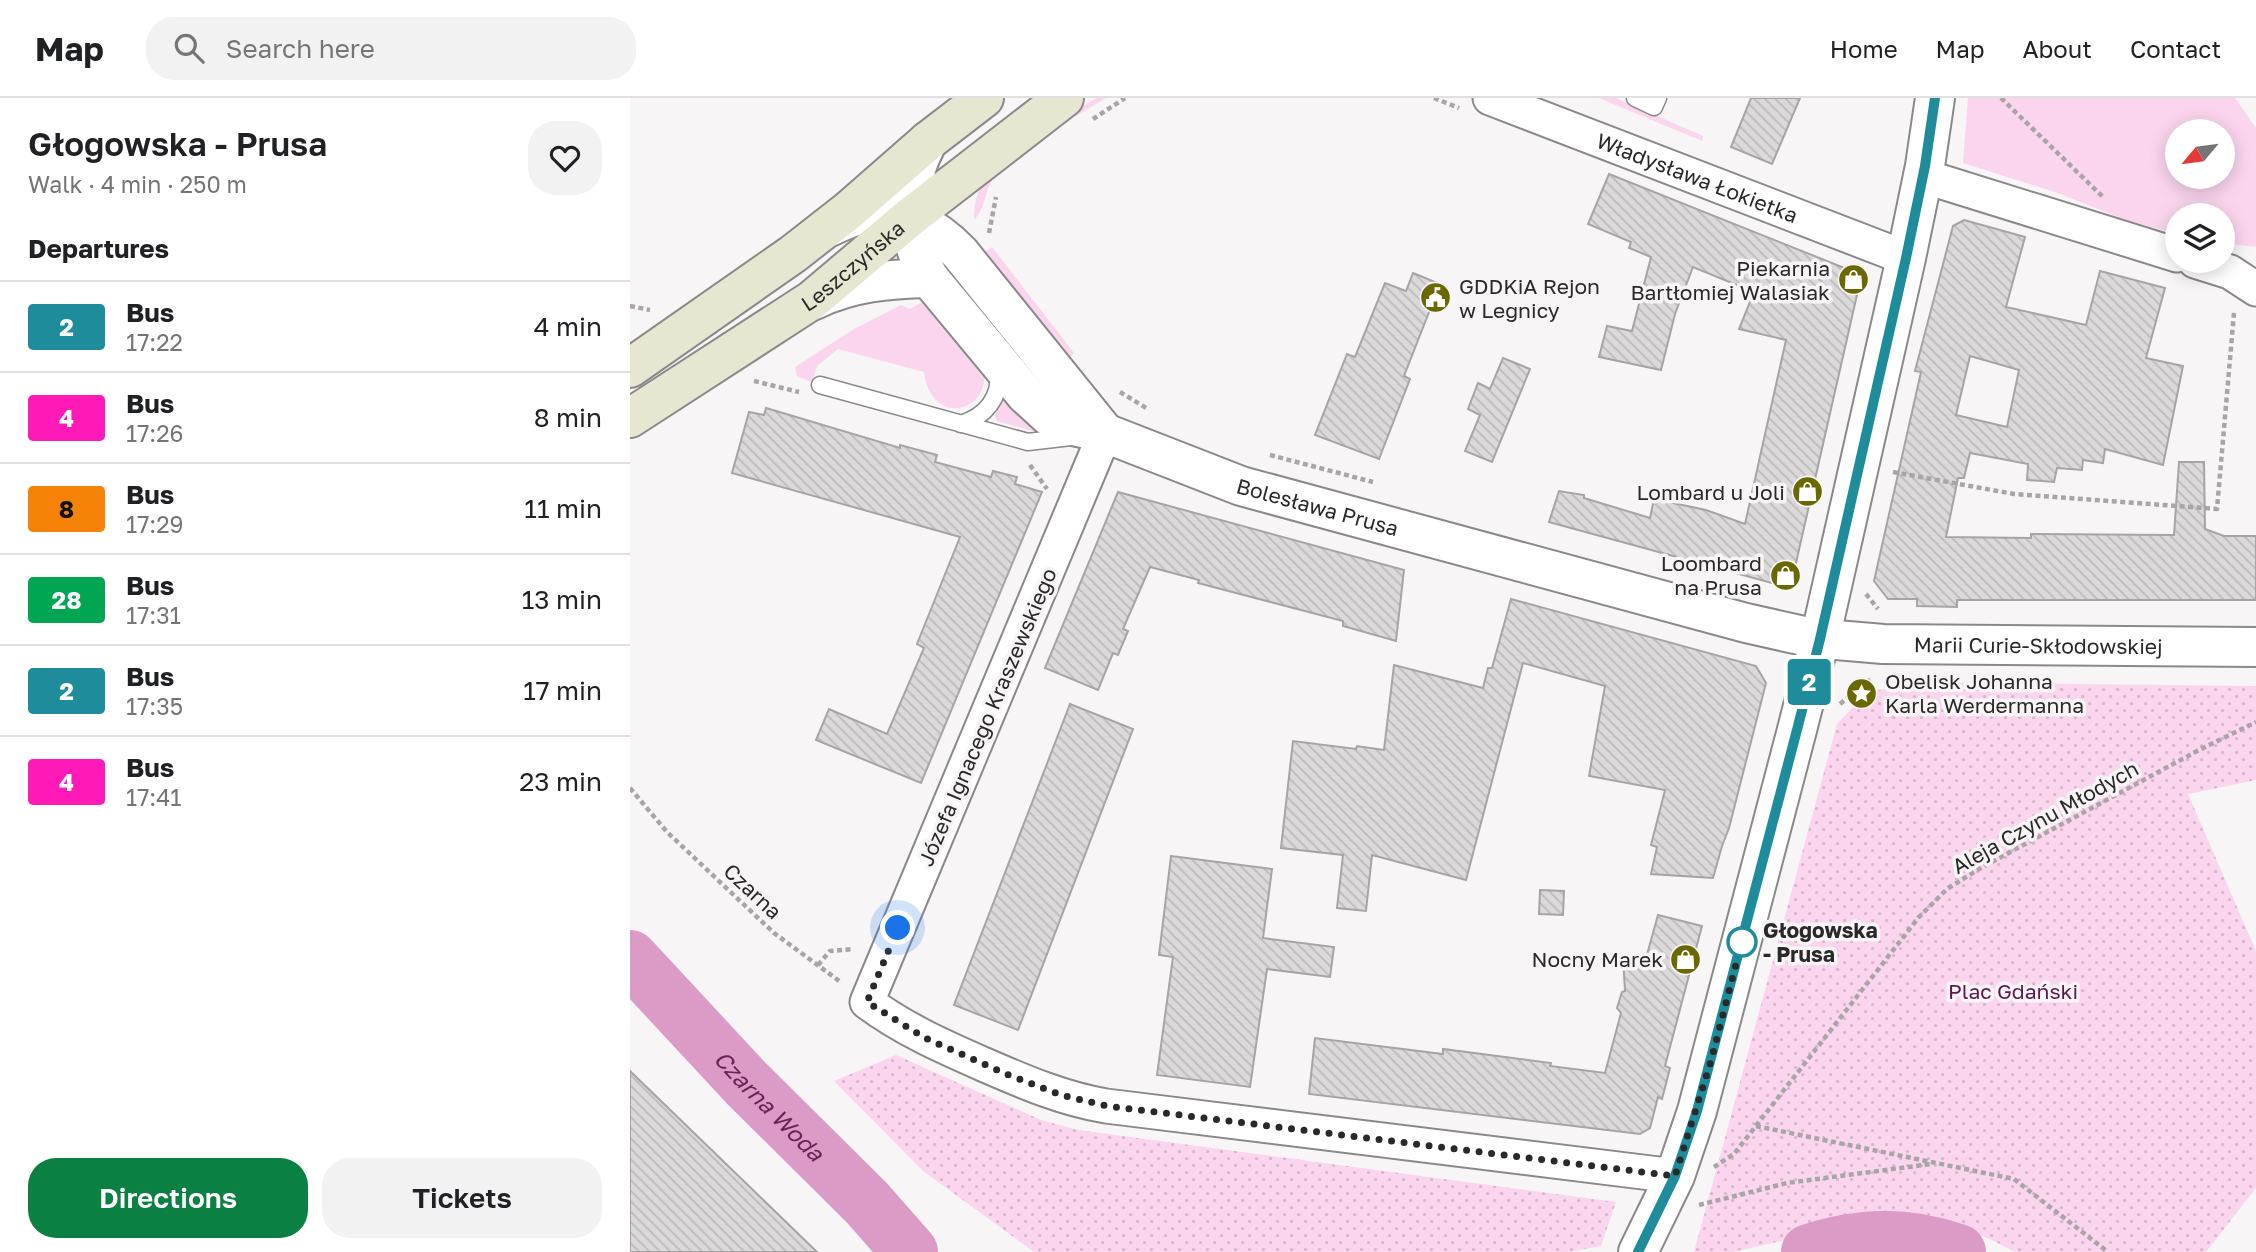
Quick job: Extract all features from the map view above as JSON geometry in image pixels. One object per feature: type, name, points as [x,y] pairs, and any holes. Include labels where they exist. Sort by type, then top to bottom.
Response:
[{"type":"main road","points":[[630,368],[825,228],[928,141],[984,98]]},
{"type":"main road","name":"Leszczyńska","points":[[630,418],[812,300],[909,218],[1064,98]]},
{"type":"street","name":"Władysława Łokietka","points":[[1490,98],[1539,107],[1906,258]]},
{"type":"street","points":[[1638,1252],[1683,1192],[1711,1061],[1820,639],[1906,258],[1923,176],[1935,98]]},
{"type":"street","points":[[928,141],[913,175],[909,193],[909,218],[912,239],[929,278],[1026,395],[1049,416],[1064,424],[1105,433]]},
{"type":"street","points":[[960,253],[955,231],[955,213],[957,199],[967,173]]},
{"type":"street","points":[[1923,176],[2165,251]]},
{"type":"street","points":[[825,228],[865,213],[887,214],[909,218],[945,237],[1105,433]]},
{"type":"street","points":[[2223,273],[2247,283]]},
{"type":"street","points":[[812,300],[834,290],[882,279],[929,278]]},
{"type":"street","name":"Bolesława Prusa","points":[[1105,433],[1241,486],[1746,624],[1820,639]]},
{"type":"street","name":"Józefa Ignacego Kraszewskiego","points":[[867,1002],[1105,433]]},
{"type":"street","name":"Marii Curie-Skłodowskiej","points":[[1820,639],[1883,644],[2256,647]]},
{"type":"street","points":[[867,1002],[935,1043],[1040,1088],[1085,1102],[1683,1192]]},
{"type":"lane","points":[[1635,98],[1654,107],[1658,98]]},
{"type":"lane","points":[[961,424],[980,416],[993,401],[998,388],[997,361]]},
{"type":"lane","name":"Bolesława Prusa","points":[[820,385],[1028,442],[1105,433]]},
{"type":"path","points":[[2001,98],[2108,202]]},
{"type":"path","points":[[1891,462],[1889,472],[2014,494],[2217,509],[2247,283]]},
{"type":"path","points":[[754,381],[797,392],[807,401]]},
{"type":"path","points":[[1117,390],[1157,414]]},
{"type":"path","points":[[1260,453],[1297,460],[1378,484]]},
{"type":"path","points":[[1019,461],[1033,465],[1049,493]]},
{"type":"path","points":[[1864,592],[1885,618]]},
{"type":"path","points":[[1835,708],[1875,676]]},
{"type":"path","name":"Aleja Czynu Młodych","points":[[1683,1192],[1734,1154],[1919,917],[1947,889],[2199,750],[2256,722]]},
{"type":"path","name":"Czarna","points":[[630,788],[667,832],[774,933],[867,1002]]},
{"type":"path","points":[[818,965],[830,951],[851,951],[860,941]]},
{"type":"path","points":[[1756,1126],[2014,1180],[2108,1252]]},
{"type":"path","points":[[1683,1192],[1713,1156]]},
{"type":"path","points":[[1683,1192],[1787,1183],[1935,1163]]},
{"type":"green space","points":[[1097,98],[1106,98],[1030,144],[1003,166],[991,182],[981,210],[974,220],[980,187],[1003,158],[1034,135]]},
{"type":"green space","points":[[1599,98],[1616,98],[1703,136],[1702,141]]},
{"type":"green space","points":[[1968,98],[2235,98],[2256,128],[2256,247],[2235,244],[2235,203],[2165,203],[2165,231],[2126,220],[2055,192],[1963,163]]},
{"type":"green space","points":[[992,247],[1074,353],[1070,358],[1050,339],[983,253]]},
{"type":"green space","points":[[922,302],[984,371],[983,385],[978,396],[969,404],[959,408],[948,407],[937,401],[929,390],[924,372],[838,349],[817,366],[812,382],[797,376],[795,367],[854,329],[901,305],[910,309]]},
{"type":"green space","points":[[1006,397],[1039,431],[997,421],[995,415]]},
{"type":"green space","name":"Plac Gdański","points":[[1914,682],[2256,686],[2256,780],[2188,794],[2256,951],[2256,1188],[2206,1252],[2015,1252],[1950,1224],[1899,1214],[1733,1252],[1694,1252],[1837,724],[1866,693]]},
{"type":"green space","points":[[896,1055],[1041,1120],[1078,1130],[1616,1202],[1601,1246],[1568,1252],[1034,1252],[923,1171],[834,1081]]},
{"type":"building","points":[[1751,98],[1800,98],[1772,164],[1731,147]]},
{"type":"building","points":[[1609,174],[1852,271],[1859,286],[1793,576],[1779,585],[1549,522],[1559,491],[1584,495],[1584,498],[1650,518],[1654,499],[1706,510],[1745,524],[1786,340],[1739,329],[1754,292],[1693,267],[1675,314],[1661,370],[1599,357],[1607,326],[1632,331],[1651,257],[1629,248],[1631,242],[1588,224]]},
{"type":"building","points":[[1964,220],[2025,237],[2006,307],[2086,325],[2100,271],[2165,288],[2146,358],[2183,366],[2163,465],[2105,449],[2103,463],[2083,460],[2082,470],[2057,468],[2054,482],[2027,480],[2028,464],[1970,453],[1964,478],[1958,478],[1946,537],[2031,538],[2031,534],[2174,535],[2179,462],[2204,462],[2205,529],[2224,536],[2256,536],[2256,600],[1957,600],[1957,607],[1917,606],[1917,599],[1888,599],[1874,581],[1921,372],[1915,371],[1953,226]],"holes":[[[1970,356],[2019,370],[2007,427],[1956,415]]]},
{"type":"building","points":[[1413,273],[1440,284],[1404,376],[1410,379],[1379,459],[1315,435],[1347,354],[1355,357],[1385,283],[1406,291]]},
{"type":"building","points":[[1503,358],[1530,369],[1492,462],[1465,451],[1480,415],[1468,409],[1478,383],[1490,389]]},
{"type":"building","points":[[766,408],[900,448],[900,445],[937,455],[935,462],[991,477],[993,471],[1017,477],[1015,484],[1042,492],[921,783],[816,740],[829,709],[887,734],[924,648],[917,644],[960,537],[732,473],[749,412],[764,415]]},
{"type":"building","points":[[1118,492],[1404,570],[1396,641],[1343,626],[1343,621],[1198,583],[1199,580],[1150,567],[1123,629],[1128,631],[1118,655],[1113,653],[1098,690],[1045,668]]},
{"type":"building","points":[[1511,599],[1756,666],[1766,683],[1729,828],[1713,878],[1651,874],[1657,847],[1651,845],[1665,790],[1589,776],[1605,686],[1523,663],[1466,880],[1372,855],[1366,911],[1337,908],[1343,855],[1281,848],[1293,741],[1384,750],[1394,665],[1483,688],[1488,668],[1492,668]]},
{"type":"building","points":[[1070,704],[1133,729],[1018,1030],[954,1005]]},
{"type":"building","points":[[1171,856],[1272,869],[1263,938],[1334,947],[1330,977],[1267,969],[1250,1087],[1157,1075],[1173,957],[1159,955]]},
{"type":"building","points":[[1540,890],[1564,891],[1563,915],[1539,914]]},
{"type":"building","points":[[1658,915],[1702,926],[1665,1066],[1670,1068],[1662,1099],[1658,1097],[1650,1128],[1640,1134],[1309,1094],[1315,1038],[1443,1054],[1443,1049],[1605,1073],[1621,1013],[1617,1008],[1622,992],[1625,991],[1623,957],[1646,958]]},
{"type":"building","points":[[630,1071],[817,1252],[630,1252]]},
{"type":"waterway","name":"Czarna Woda","points":[[630,958],[747,1084],[867,1203],[910,1252]]},
{"type":"waterway","name":"Czarna Woda","points":[[1809,1252],[1846,1242],[1883,1239],[1920,1242],[1958,1252]]},
{"type":"bus line","name":"2","points":[[1638,1252],[1675,1176],[1697,1111],[1798,726],[1906,258],[1925,166],[1935,98]]},
{"type":"place","name":"Piekarnia Bartłomiej Walasiak","points":[[1853,280]]},
{"type":"place","name":"GDDKiA Rejon w Legnicy","points":[[1436,298]]},
{"type":"place","name":"Lombard u Joli","points":[[1808,492]]},
{"type":"place","name":"Loombard na Prusa","points":[[1785,575]]},
{"type":"place","name":"Obelisk Johanna Karla Werdermanna","points":[[1862,693]]},
{"type":"place","name":"Głogowska - Prusa","points":[[1742,942]]},
{"type":"place","name":"Nocny Marek","points":[[1686,959]]},
{"type":"route","points":[[898,928],[867,1002],[925,1038],[1061,1095],[1107,1106],[1675,1176],[1697,1111],[1743,937],[1742,942]]}]
